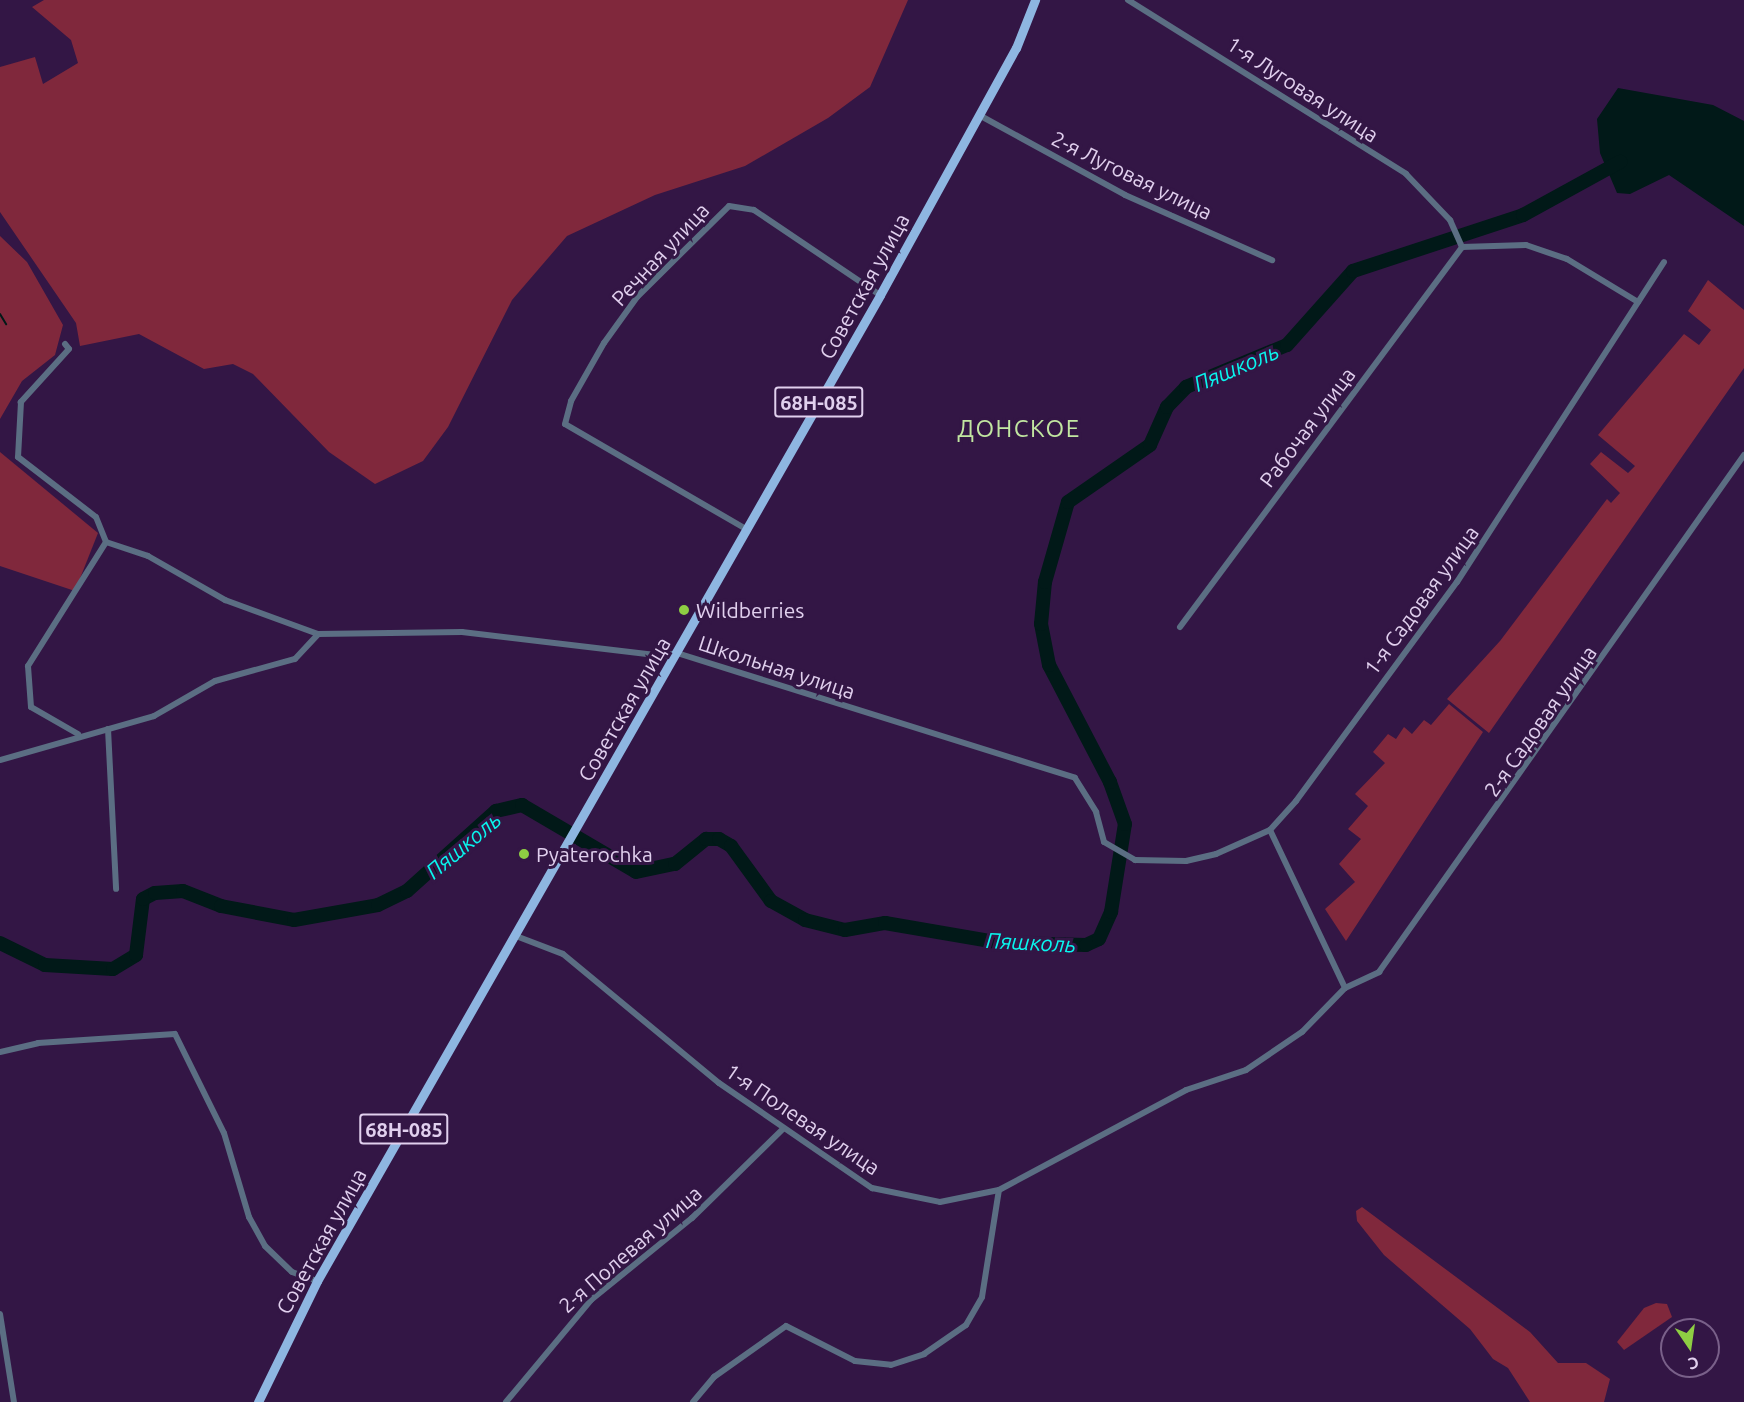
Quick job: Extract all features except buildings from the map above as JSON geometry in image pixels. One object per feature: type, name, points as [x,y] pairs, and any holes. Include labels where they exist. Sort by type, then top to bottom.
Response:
[{"type":"main road","name":"Советская улица","points":[[258,1402],[316,1281],[559,861],[880,295],[1025,32],[1035,0]]},
{"type":"street","name":"1-я Луговая улица","points":[[1128,0],[1406,174],[1450,220],[1462,247]]},
{"type":"street","name":"2-я Луговая улица","points":[[980,115],[1125,195],[1272,260]]},
{"type":"street","name":"Речная улица","points":[[746,529],[565,424],[571,401],[603,343],[637,297],[729,206],[754,210],[880,295]]},
{"type":"street","points":[[1462,247],[1526,244],[1567,259],[1638,302]]},
{"type":"street","name":"Рабочая улица","points":[[1180,627],[1462,247]]},
{"type":"street","name":"1-я Садовая улица","points":[[1135,860],[1186,861],[1216,854],[1270,830],[1457,582],[1664,262]]},
{"type":"street","points":[[66,344],[69,349],[21,402],[15,431],[18,457],[96,517],[106,542],[28,666],[31,707],[78,734]]},
{"type":"street","name":"2-я Садовая улица","points":[[1345,988],[1379,972],[1744,455]]},
{"type":"street","name":"Школьная улица","points":[[106,542],[148,556],[225,600],[318,634],[462,632],[662,656],[677,653],[1075,778],[1096,813],[1104,842],[1135,860]]},
{"type":"street","points":[[0,760],[78,734],[108,729],[154,716],[214,681],[294,659],[318,634]]},
{"type":"street","points":[[108,729],[116,889]]},
{"type":"street","points":[[1270,830],[1345,988]]},
{"type":"street","name":"1-я Полевая улица","points":[[516,936],[563,954],[719,1083],[872,1188],[911,1199],[940,1202],[999,1190],[1186,1090],[1246,1070],[1302,1032],[1345,988]]},
{"type":"street","points":[[0,1052],[38,1042],[175,1034],[224,1133],[256,1231],[277,1260],[316,1281]]},
{"type":"street","name":"2-я Полевая улица","points":[[506,1402],[591,1300],[692,1218],[783,1129]]},
{"type":"street","points":[[693,1402],[714,1377],[786,1326],[855,1361],[891,1365],[924,1354],[966,1325],[982,1297],[999,1190]]},
{"type":"street","points":[[0,1314],[15,1402]]},
{"type":"shaded area","points":[[44,0],[908,0],[870,87],[828,118],[745,166],[655,195],[567,236],[512,300],[448,427],[423,461],[375,484],[329,452],[253,374],[233,364],[204,369],[139,334],[80,346],[76,323],[0,212],[0,67],[35,57],[43,84],[78,63],[71,40],[32,7]]},
{"type":"shaded area","points":[[1618,88],[1713,105],[1744,121],[1744,226],[1669,175],[1630,194],[1617,193],[1600,153],[1597,119]]},
{"type":"shaded area","points":[[0,236],[27,262],[63,325],[55,355],[22,381],[0,419]]},
{"type":"shaded area","points":[[1708,280],[1744,310],[1744,368],[1489,733],[1447,699],[1500,641],[1607,499],[1611,503],[1620,493],[1590,464],[1601,452],[1628,473],[1635,466],[1598,435],[1684,334],[1699,345],[1711,330],[1688,311]]},
{"type":"shaded area","points":[[0,452],[98,533],[75,591],[0,566]]},
{"type":"shaded area","points":[[1449,704],[1483,732],[1346,941],[1325,909],[1355,882],[1339,864],[1361,839],[1348,829],[1368,806],[1355,794],[1385,763],[1373,752],[1388,734],[1396,739],[1404,727],[1412,734],[1424,720],[1431,725]]},
{"type":"shaded area","points":[[1362,1207],[1530,1332],[1558,1363],[1586,1363],[1610,1379],[1604,1402],[1530,1402],[1508,1368],[1493,1359],[1470,1329],[1384,1255],[1357,1221],[1356,1211]]},
{"type":"shaded area","points":[[1656,1303],[1667,1304],[1672,1317],[1660,1318],[1660,1325],[1624,1350],[1617,1342],[1644,1308]]},
{"type":"waterway","name":"Пяшколь","points":[[0,943],[45,965],[113,969],[136,955],[143,899],[155,893],[183,891],[221,906],[294,920],[378,905],[407,891],[496,811],[522,805],[636,872],[675,864],[706,839],[719,839],[731,846],[771,901],[805,920],[845,930],[885,923],[1002,943],[1086,945],[1099,939],[1111,912],[1125,824],[1110,782],[1049,665],[1041,624],[1045,582],[1068,502],[1150,445],[1167,407],[1186,387],[1287,345],[1353,271],[1523,215],[1620,162]]},
{"type":"waterway","points":[[0,314],[6,324]]},
{"type":"place","name":"Wildberries","points":[[684,610]]},
{"type":"place","name":"Pyaterochka","points":[[524,854]]},
{"type":"district","name":"ДОНСКОЕ","points":[[1019,429]]}]
